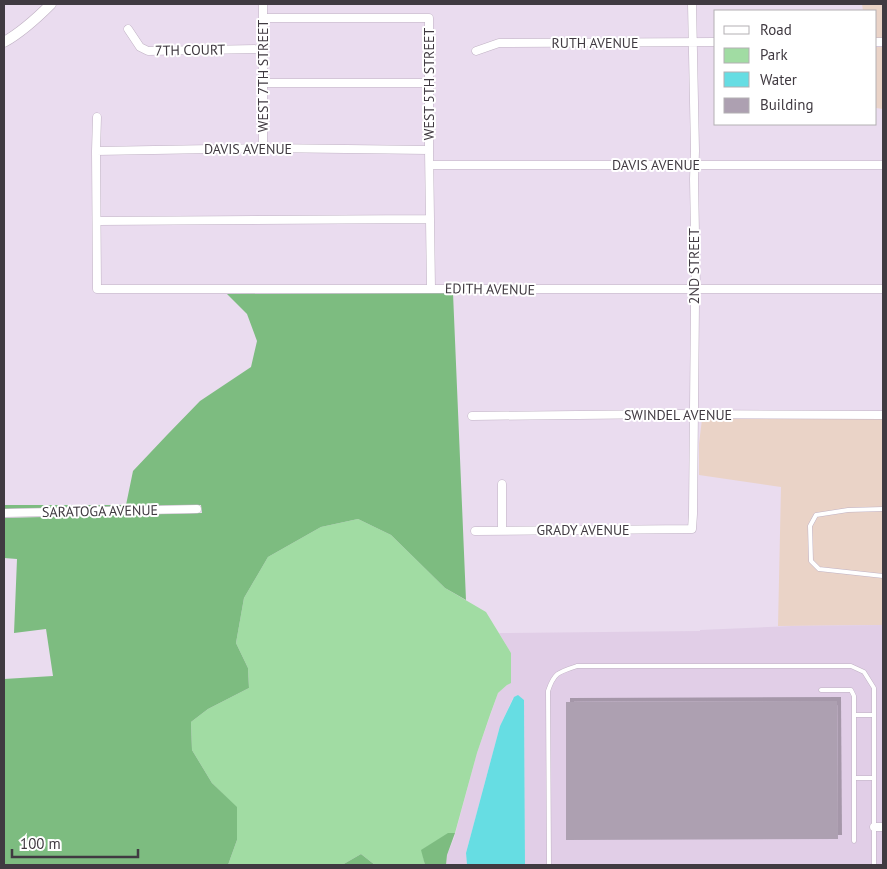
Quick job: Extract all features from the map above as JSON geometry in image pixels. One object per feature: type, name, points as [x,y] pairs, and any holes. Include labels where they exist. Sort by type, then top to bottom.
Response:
[{"type":"street","points":[[4,42],[19,34],[51,4]]},
{"type":"street","name":"WEST 7TH STREET","points":[[263,4],[263,148]]},
{"type":"street","name":"2ND STREET","points":[[692,4],[696,289],[694,302],[692,529]]},
{"type":"street","name":"WEST 5TH STREET","points":[[263,18],[429,18],[430,165]]},
{"type":"street","name":"7TH COURT","points":[[128,29],[140,47],[148,51],[263,49]]},
{"type":"street","name":"RUTH AVENUE","points":[[476,51],[499,43],[714,42]]},
{"type":"street","points":[[263,83],[430,83]]},
{"type":"street","points":[[97,117],[97,221],[430,218]]},
{"type":"street","name":"DAVIS AVENUE","points":[[96,151],[263,148],[429,150]]},
{"type":"street","points":[[430,165],[431,288]]},
{"type":"street","name":"DAVIS AVENUE","points":[[430,165],[883,165]]},
{"type":"street","name":"EDITH AVENUE","points":[[97,221],[97,289],[883,289]]},
{"type":"street","name":"SWINDEL AVENUE","points":[[472,416],[883,415]]},
{"type":"street","points":[[502,484],[502,531]]},
{"type":"street","name":"SARATOGA AVENUE","points":[[4,513],[197,509]]},
{"type":"street","name":"GRADY AVENUE","points":[[475,531],[692,529]]},
{"type":"street","points":[[874,827],[883,827]]},
{"type":"lane","points":[[883,509],[848,510],[816,515],[810,526],[811,561],[819,569],[883,576]]},
{"type":"lane","points":[[549,865],[548,691],[552,679],[562,670],[577,666],[850,666],[864,672],[874,688],[874,865]]},
{"type":"lane","points":[[822,690],[851,690],[854,696],[854,841]]},
{"type":"lane","points":[[854,715],[874,715]]},
{"type":"lane","points":[[854,778],[874,778]]},
{"type":"shaded area","points":[[862,4],[883,4],[883,38],[877,38],[877,10],[863,10]]},
{"type":"shaded area","points":[[877,47],[883,47],[883,109],[877,108]]},
{"type":"shaded area","points":[[702,419],[883,419],[883,625],[778,626],[781,487],[699,475],[699,444]]},
{"type":"shaded area","points":[[883,625],[883,865],[525,865],[524,700],[518,696],[513,698],[500,726],[466,853],[467,865],[446,865],[447,855],[454,838],[477,753],[498,693],[507,685],[511,653],[499,633],[700,631],[792,626]]},
{"type":"green space","points":[[453,293],[466,600],[445,588],[391,535],[358,519],[321,527],[268,557],[244,598],[236,643],[248,668],[249,688],[208,709],[191,722],[192,750],[212,783],[237,807],[237,840],[228,865],[4,865],[4,679],[53,676],[46,629],[14,633],[17,559],[4,558],[4,518],[202,513],[201,505],[4,509],[4,505],[126,505],[133,471],[200,401],[251,367],[257,341],[247,314],[227,294]]},
{"type":"green space","points":[[358,519],[391,535],[445,588],[486,612],[511,653],[511,683],[498,693],[477,753],[455,833],[448,834],[422,850],[425,865],[375,865],[361,854],[342,865],[228,865],[237,840],[237,808],[212,783],[192,750],[191,722],[208,709],[249,688],[248,668],[236,643],[244,598],[268,557],[321,527]]},
{"type":"green space","points":[[448,833],[455,833],[447,855],[446,865],[425,865],[421,850]]},
{"type":"green space","points":[[361,854],[375,865],[342,865]]},
{"type":"water","points":[[518,695],[524,700],[525,865],[467,865],[466,853],[500,726],[514,697]]},
{"type":"building","points":[[837,701],[838,839],[566,840],[566,702]]}]
